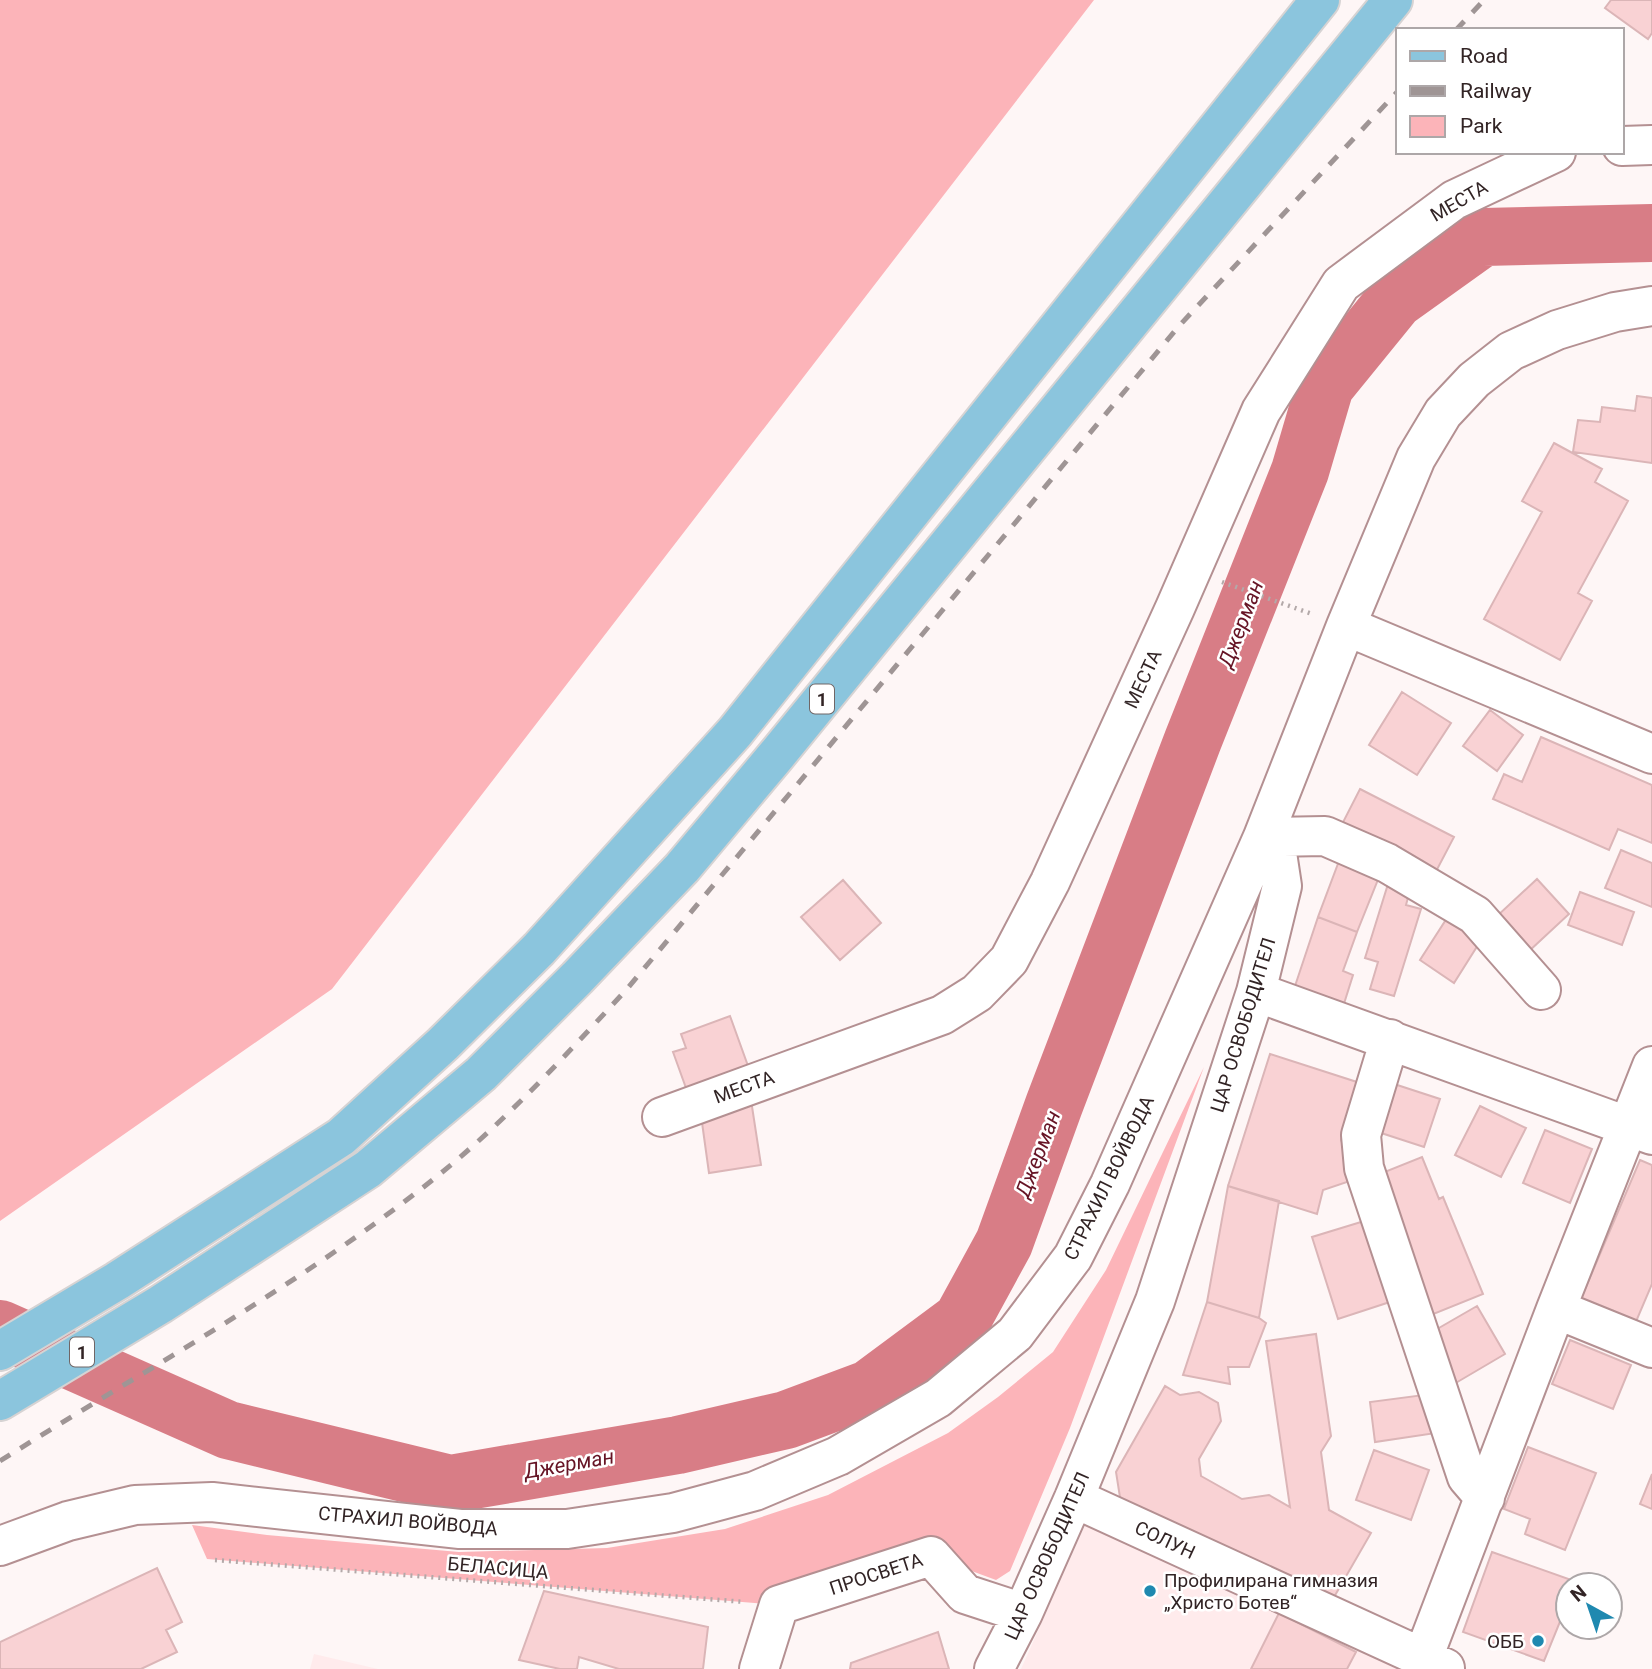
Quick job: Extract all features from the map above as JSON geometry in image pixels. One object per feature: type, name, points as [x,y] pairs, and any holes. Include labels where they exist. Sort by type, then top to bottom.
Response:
[{"type":"main road","name":"1","points":[[0,1351],[117,1282],[341,1137],[443,1044],[539,949],[735,732],[1320,0]]},
{"type":"main road","name":"1","points":[[2,1400],[161,1304],[368,1169],[481,1074],[682,868],[1393,0]]},
{"type":"street","points":[[1624,146],[1652,145]]},
{"type":"street","name":"МЕСТА","points":[[662,1117],[942,1015],[977,993],[1009,960],[1061,857],[1175,608],[1261,411],[1341,284],[1454,200],[1552,154]]},
{"type":"street","points":[[1541,990],[1475,915],[1387,863],[1325,836],[1263,837],[1416,458],[1443,413],[1466,388],[1511,351],[1557,330],[1615,312],[1652,306]]},
{"type":"street","points":[[1346,626],[1652,754]]},
{"type":"street","name":"ЦАР ОСВОБОДИТЕЛ","points":[[995,1669],[1074,1498],[1154,1301],[1256,992],[1282,886],[1277,853],[1263,837]]},
{"type":"street","name":"СТРАХИЛ ВОЙВОДА","points":[[0,1546],[68,1521],[135,1505],[212,1502],[460,1529],[567,1529],[673,1513],[755,1491],[838,1456],[938,1398],[1015,1334],[1073,1257],[1110,1184],[1263,837]]},
{"type":"street","points":[[1256,992],[1640,1131]]},
{"type":"street","points":[[1390,1039],[1361,1135],[1364,1168],[1467,1476],[1485,1498]]},
{"type":"street","points":[[1435,1663],[1485,1498],[1556,1309],[1640,1131],[1652,1066]]},
{"type":"street","points":[[1556,1309],[1652,1348]]},
{"type":"street","name":"СОЛУН","points":[[1074,1498],[1435,1663]]},
{"type":"street","name":"ПРОСВЕТА","points":[[779,1605],[931,1556],[965,1594],[1023,1613]]},
{"type":"street","points":[[759,1669],[779,1605]]},
{"type":"path","points":[[1220,582],[1308,612]]},
{"type":"path","name":"БЕЛАСИЦА","points":[[215,1560],[779,1605]]},
{"type":"shaded area","name":"Профилирана гимназия „Христо Ботев“","points":[[1087,1521],[1403,1660],[1398,1669],[1021,1669]]},
{"type":"shaded area","points":[[314,1654],[378,1669],[310,1669]]},
{"type":"green space","points":[[0,0],[1094,0],[332,989],[0,1221]]},
{"type":"green space","points":[[1204,1067],[1070,1428],[1010,1571],[996,1580],[931,1556],[779,1605],[207,1559],[192,1525],[267,1535],[459,1552],[607,1548],[725,1529],[828,1495],[948,1433],[1053,1352],[1106,1270]]},
{"type":"building","points":[[1611,0],[1652,0],[1652,33],[1648,39],[1605,8]]},
{"type":"building","points":[[1637,396],[1652,398],[1652,463],[1573,452],[1578,420],[1600,422],[1602,407],[1635,411]]},
{"type":"building","points":[[1554,443],[1602,469],[1595,482],[1628,501],[1578,593],[1592,601],[1560,660],[1484,619],[1542,512],[1522,501]]},
{"type":"building","points":[[1402,692],[1451,723],[1417,775],[1369,745]]},
{"type":"building","points":[[1490,710],[1523,735],[1497,771],[1463,746]]},
{"type":"building","points":[[1541,737],[1652,785],[1652,843],[1618,829],[1609,850],[1493,799],[1504,774],[1522,782]]},
{"type":"building","points":[[1360,789],[1454,837],[1431,881],[1338,832]]},
{"type":"building","points":[[1621,850],[1652,863],[1652,907],[1605,888]]},
{"type":"building","points":[[1339,861],[1379,877],[1357,932],[1318,917]]},
{"type":"building","points":[[1537,879],[1569,914],[1528,952],[1496,917]]},
{"type":"building","points":[[843,880],[881,923],[840,960],[801,917]]},
{"type":"building","points":[[1388,884],[1410,890],[1406,905],[1421,909],[1394,996],[1370,989],[1378,962],[1365,958]]},
{"type":"building","points":[[1580,892],[1634,912],[1622,945],[1568,925]]},
{"type":"building","points":[[1449,915],[1483,937],[1454,983],[1420,960]]},
{"type":"building","points":[[1318,917],[1357,932],[1343,971],[1353,975],[1342,1010],[1292,995]]},
{"type":"building","points":[[730,1016],[748,1066],[686,1088],[673,1052],[686,1048],[681,1034]]},
{"type":"building","points":[[1270,1054],[1360,1083],[1341,1140],[1356,1179],[1323,1190],[1317,1214],[1228,1186]]},
{"type":"building","points":[[1388,1082],[1440,1099],[1424,1147],[1372,1130]]},
{"type":"building","points":[[751,1100],[761,1165],[709,1173],[700,1108]]},
{"type":"building","points":[[1480,1106],[1526,1128],[1501,1177],[1455,1155]]},
{"type":"building","points":[[1545,1130],[1592,1149],[1570,1203],[1523,1183]]},
{"type":"building","points":[[1422,1157],[1439,1199],[1443,1197],[1483,1294],[1431,1315],[1382,1173]]},
{"type":"building","points":[[1640,1160],[1652,1165],[1652,1284],[1632,1331],[1577,1308]]},
{"type":"building","points":[[1228,1186],[1279,1201],[1259,1318],[1207,1302]]},
{"type":"building","points":[[1374,1218],[1399,1299],[1338,1319],[1312,1237]]},
{"type":"building","points":[[1207,1302],[1259,1318],[1266,1323],[1249,1367],[1228,1367],[1230,1384],[1183,1375]]},
{"type":"building","points":[[1477,1306],[1505,1354],[1454,1384],[1425,1336]]},
{"type":"building","points":[[1316,1334],[1331,1436],[1321,1452],[1329,1510],[1371,1533],[1330,1604],[1316,1606],[1150,1511],[1128,1514],[1122,1510],[1116,1472],[1165,1386],[1180,1395],[1199,1392],[1218,1403],[1221,1421],[1199,1459],[1201,1476],[1242,1499],[1269,1495],[1290,1507],[1266,1341]]},
{"type":"building","points":[[1570,1340],[1631,1365],[1613,1409],[1552,1384]]},
{"type":"building","points":[[1431,1394],[1436,1433],[1375,1442],[1370,1402]]},
{"type":"building","points":[[1528,1447],[1596,1473],[1565,1550],[1525,1534],[1530,1519],[1504,1509]]},
{"type":"building","points":[[1374,1450],[1429,1470],[1411,1520],[1356,1500]]},
{"type":"building","points":[[1652,1474],[1652,1509],[1640,1504]]},
{"type":"building","points":[[1492,1552],[1554,1574],[1554,1636],[1544,1661],[1463,1632]]},
{"type":"building","points":[[157,1568],[182,1622],[166,1630],[177,1652],[141,1669],[0,1669],[0,1642]]},
{"type":"building","points":[[544,1591],[708,1627],[703,1669],[619,1669],[579,1657],[577,1669],[560,1669],[519,1660]]},
{"type":"building","points":[[1279,1613],[1356,1652],[1347,1669],[1251,1669]]},
{"type":"building","points":[[938,1632],[949,1669],[850,1669],[851,1663]]},
{"type":"waterway","name":"Джерман","points":[[0,1329],[228,1430],[450,1484],[678,1445],[786,1420],[869,1389],[962,1320],[1004,1243],[1193,740],[1300,471],[1325,386],[1395,300],[1483,237],[1652,233]]},
{"type":"railway","points":[[1458,28],[1484,0]]},
{"type":"railway","points":[[0,1461],[221,1326],[330,1255],[435,1178],[510,1111],[627,989],[1179,326],[1396,93]]},
{"type":"place","name":"Профилирана гимназия „Христо Ботев“","points":[[1150,1591]]},
{"type":"place","name":"ОББ","points":[[1538,1641]]}]
